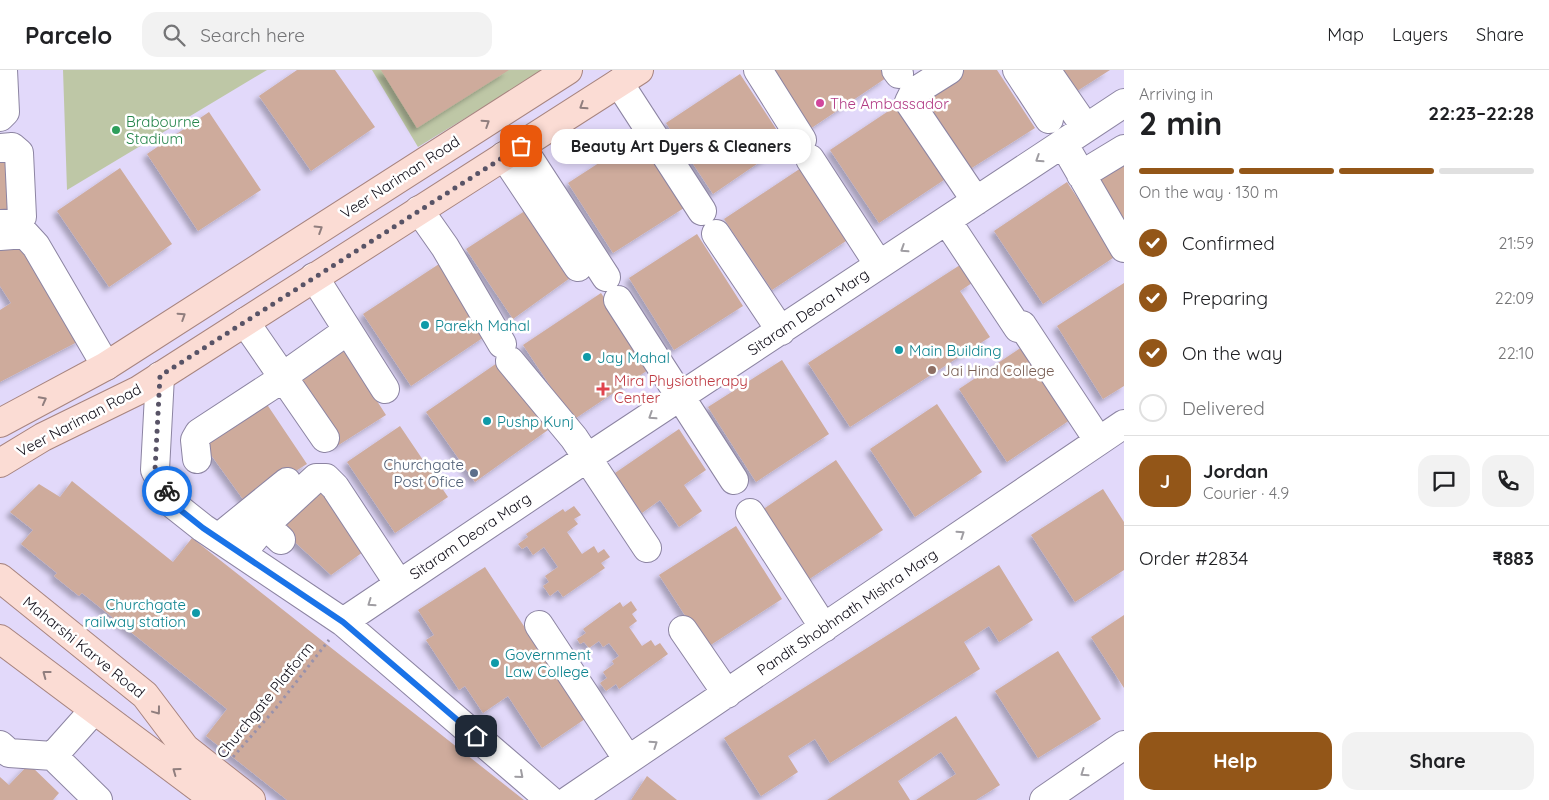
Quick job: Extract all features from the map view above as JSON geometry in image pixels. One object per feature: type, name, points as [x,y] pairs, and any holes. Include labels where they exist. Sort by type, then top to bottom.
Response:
[{"type":"main road","name":"Veer Nariman Road","points":[[0,423],[106,366],[568,70]]},
{"type":"main road","name":"Veer Nariman Road","points":[[0,463],[43,437],[139,390],[629,76]]},
{"type":"main road","name":"Maharshi Karve Road","points":[[0,578],[145,695],[217,788]]},
{"type":"main road","name":"Maharshi Karve Road","points":[[0,639],[94,710],[217,788],[251,800]]},
{"type":"street","points":[[0,117],[5,112],[3,70]]},
{"type":"street","points":[[758,70],[879,265]]},
{"type":"street","points":[[949,70],[914,92],[909,102],[976,201]]},
{"type":"street","points":[[1018,70],[1049,119]]},
{"type":"street","points":[[1046,70],[1086,128]]},
{"type":"street","points":[[629,76],[702,211]]},
{"type":"street","name":"Sitaram Deora Marg","points":[[343,622],[587,458],[682,397],[1124,103]]},
{"type":"street","points":[[1062,144],[1124,248]]},
{"type":"street","points":[[0,148],[12,147],[19,153],[22,217],[18,223],[0,224]]},
{"type":"street","points":[[1081,175],[1124,149]]},
{"type":"street","points":[[513,151],[682,397],[734,480]]},
{"type":"street","points":[[419,210],[445,247],[506,352],[574,438],[647,548]]},
{"type":"street","points":[[948,221],[1018,328],[1022,325],[1098,440]]},
{"type":"street","points":[[0,236],[25,234],[36,246],[106,366]]},
{"type":"street","points":[[716,234],[781,331]]},
{"type":"street","points":[[314,277],[385,389]]},
{"type":"street","points":[[240,325],[319,441]]},
{"type":"street","points":[[156,460],[197,456],[195,440],[199,433],[347,331]]},
{"type":"street","points":[[160,376],[155,470],[174,505],[218,538],[343,622],[550,800]]},
{"type":"street","name":"Pandit Shobhnath Mishra Marg","points":[[569,800],[1124,424]]},
{"type":"street","points":[[218,538],[298,474]]},
{"type":"street","points":[[242,553],[273,533],[316,478],[326,478],[335,487],[399,584]]},
{"type":"street","points":[[750,513],[824,628]]},
{"type":"street","points":[[539,625],[628,760]]},
{"type":"street","points":[[683,630],[727,694]]},
{"type":"street","points":[[53,756],[94,710]]},
{"type":"street","points":[[0,745],[9,753],[53,756],[98,800]]},
{"type":"street","points":[[1046,800],[1124,745]]},
{"type":"path","name":"Churchgate Platform","points":[[217,788],[343,622]]},
{"type":"green space","name":"Brabourne Stadium","points":[[63,70],[267,70],[67,190]]},
{"type":"green space","points":[[372,70],[544,70],[418,147]]},
{"type":"building","points":[[297,70],[335,70],[375,127],[311,171],[259,96]]},
{"type":"building","points":[[381,70],[509,70],[417,128]]},
{"type":"building","name":"The Ambassador","points":[[771,70],[881,70],[886,78],[810,129]]},
{"type":"building","points":[[959,70],[997,70],[1035,128],[967,171],[918,96]]},
{"type":"building","points":[[1059,70],[1110,70],[1074,93]]},
{"type":"building","points":[[740,74],[786,144],[713,194],[666,123]]},
{"type":"building","points":[[902,102],[950,176],[879,223],[830,150]]},
{"type":"building","points":[[209,112],[261,190],[198,231],[147,154]]},
{"type":"building","points":[[639,137],[684,208],[613,253],[568,183]]},
{"type":"building","points":[[1124,154],[1124,233],[1088,178]]},
{"type":"building","points":[[12,157],[15,220],[0,221],[0,158]]},
{"type":"building","points":[[120,168],[172,244],[109,287],[57,211]]},
{"type":"building","points":[[801,168],[849,239],[772,290],[724,219]]},
{"type":"building","points":[[1067,182],[1116,256],[1043,304],[994,231]]},
{"type":"building","points":[[531,207],[577,273],[513,319],[466,249]]},
{"type":"building","points":[[697,234],[743,306],[674,350],[629,278]]},
{"type":"building","points":[[24,241],[81,340],[0,382],[0,310],[11,303],[0,286],[0,243]]},
{"type":"building","name":"Parekh Mahal","points":[[439,264],[487,335],[411,386],[363,314]]},
{"type":"building","name":"Main Building","points":[[960,265],[972,283],[960,291],[990,337],[850,427],[808,363]]},
{"type":"building","points":[[1124,283],[1124,386],[1103,399],[1057,326]]},
{"type":"building","name":"Jay Mahal","points":[[601,293],[651,368],[573,420],[523,345]]},
{"type":"building","points":[[1025,345],[1073,418],[1007,462],[959,389]]},
{"type":"building","points":[[343,348],[386,415],[337,446],[294,380]]},
{"type":"building","points":[[782,360],[829,434],[756,482],[708,407]]},
{"type":"building","name":"Pushp Kunj","points":[[500,361],[548,430],[475,482],[426,412]]},
{"type":"building","points":[[262,397],[307,464],[245,502],[201,441]]},
{"type":"building","points":[[937,404],[982,472],[915,517],[870,449]]},
{"type":"building","points":[[400,426],[448,497],[395,533],[347,462]]},
{"type":"building","points":[[679,429],[706,470],[684,485],[702,511],[679,527],[660,500],[642,513],[615,473]]},
{"type":"building","points":[[836,460],[883,530],[808,580],[762,510]]},
{"type":"building","points":[[72,481],[173,562],[192,538],[524,800],[287,800],[206,736],[227,709],[82,593],[79,596],[54,576],[57,573],[21,544],[33,530],[10,512],[39,484],[60,497]]},
{"type":"building","points":[[321,488],[363,552],[331,575],[275,524]]},
{"type":"building","points":[[1103,489],[1124,522],[1124,570],[1075,602],[1031,535]]},
{"type":"building","points":[[574,506],[581,515],[574,519],[578,524],[567,532],[582,554],[594,546],[598,553],[604,549],[610,557],[601,563],[605,568],[563,597],[558,590],[550,596],[543,586],[549,582],[545,576],[558,567],[544,547],[533,555],[527,546],[522,549],[518,544],[528,537],[526,534],[563,509],[565,512]]},
{"type":"building","points":[[736,526],[782,599],[706,648],[659,575]]},
{"type":"building","points":[[999,565],[1033,620],[999,642],[989,626],[964,642],[980,669],[830,763],[815,739],[788,756],[798,772],[761,796],[724,738]]},
{"type":"building","name":"Government Law College","points":[[485,567],[585,719],[542,748],[508,696],[483,713],[465,686],[459,690],[426,640],[434,635],[418,610]]},
{"type":"building","points":[[631,601],[637,610],[632,614],[637,621],[629,627],[642,646],[651,640],[655,646],[660,643],[668,654],[619,689],[616,684],[606,691],[600,683],[607,678],[603,672],[614,664],[612,661],[619,656],[609,643],[603,647],[599,641],[589,648],[584,642],[580,644],[577,639],[586,633],[583,629],[620,602],[623,607]]},
{"type":"building","points":[[1124,615],[1124,688],[1091,637]]},
{"type":"building","points":[[1058,651],[1101,719],[1038,758],[995,691]]},
{"type":"building","points":[[956,716],[1000,785],[976,800],[916,800],[956,774],[941,752],[898,781],[910,800],[827,800]]},
{"type":"building","points":[[29,764],[59,793],[53,800],[0,800],[0,777],[9,785]]},
{"type":"building","points":[[647,776],[677,800],[631,800]]},
{"type":"way so far","points":[[167,491],[155,470],[160,376],[521,146]]},
{"type":"place","name":"The Ambassador","points":[[820,103]]},
{"type":"place","name":"Brabourne Stadium","points":[[116,130]]},
{"type":"place","name":"Beauty Art Dyers & Cleaners","points":[[521,146]]},
{"type":"place","name":"Parekh Mahal","points":[[425,325]]},
{"type":"place","name":"Main Building","points":[[899,350]]},
{"type":"place","name":"Jay Mahal","points":[[587,357]]},
{"type":"place","name":"Jai Hind College","points":[[932,370]]},
{"type":"place","name":"Mira Physiotherapy Center","points":[[603,389]]},
{"type":"place","name":"Pushp Kunj","points":[[487,421]]},
{"type":"place","name":"Churchgate Post Ofice","points":[[474,473]]},
{"type":"place","name":"Churchgate railway station","points":[[196,613]]},
{"type":"place","name":"Government Law College","points":[[495,663]]},
{"type":"route","points":[[167,491],[174,505],[203,528],[343,622],[476,736]]}]
